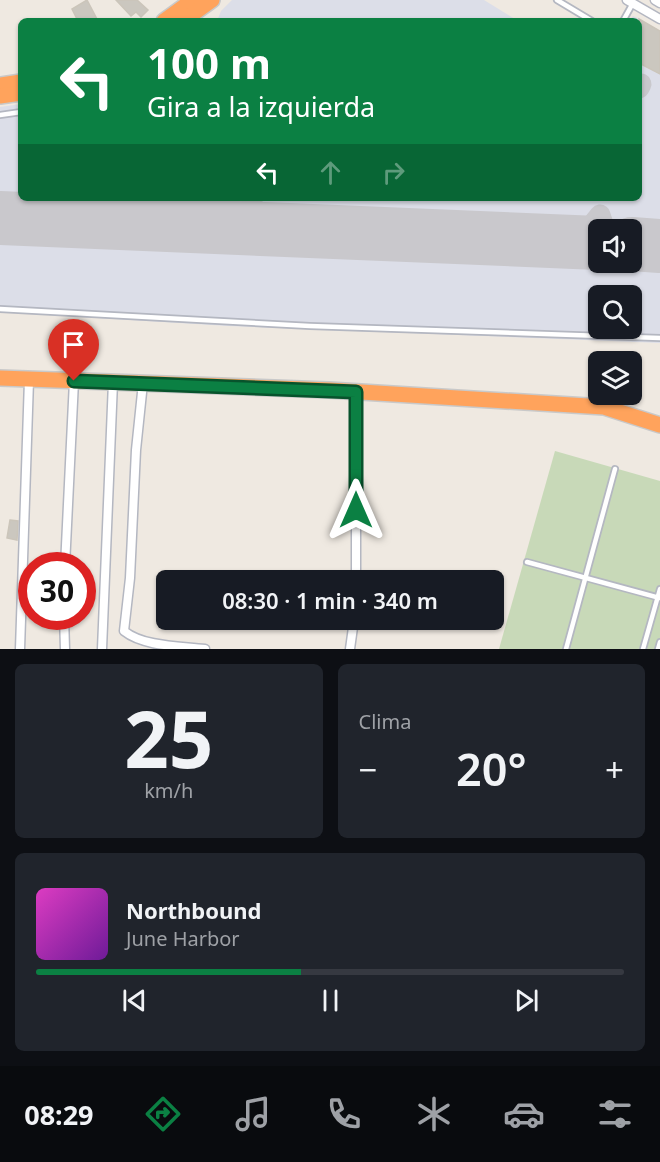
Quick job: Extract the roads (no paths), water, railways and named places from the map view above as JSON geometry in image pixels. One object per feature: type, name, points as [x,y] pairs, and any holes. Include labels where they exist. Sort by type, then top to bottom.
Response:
[{"type":"highway","points":[[170,18],[212,0]]},
{"type":"highway","points":[[0,85],[18,82]]},
{"type":"highway","points":[[0,96],[18,93]]},
{"type":"highway","points":[[0,378],[356,392],[603,407],[660,425]]},
{"type":"street","points":[[655,0],[660,3]]},
{"type":"street","points":[[632,1],[660,19]]},
{"type":"street","points":[[20,649],[29,380]]},
{"type":"street","points":[[66,552],[74,381]]},
{"type":"street","points":[[102,649],[113,382]]},
{"type":"street","points":[[142,383],[136,450],[130,579],[124,631],[150,641],[205,649]]},
{"type":"street","points":[[356,392],[356,570]]},
{"type":"street","points":[[64,630],[65,649]]},
{"type":"street","points":[[350,649],[353,630]]},
{"type":"lane","points":[[557,0],[587,18]]},
{"type":"lane","points":[[624,18],[632,1]]},
{"type":"lane","points":[[0,115],[18,112]]},
{"type":"lane","points":[[0,309],[310,326],[660,338]]},
{"type":"lane","points":[[566,649],[615,469]]},
{"type":"lane","points":[[527,562],[659,598]]},
{"type":"lane","points":[[644,649],[660,589]]},
{"type":"lane","points":[[658,649],[660,642]]}]
